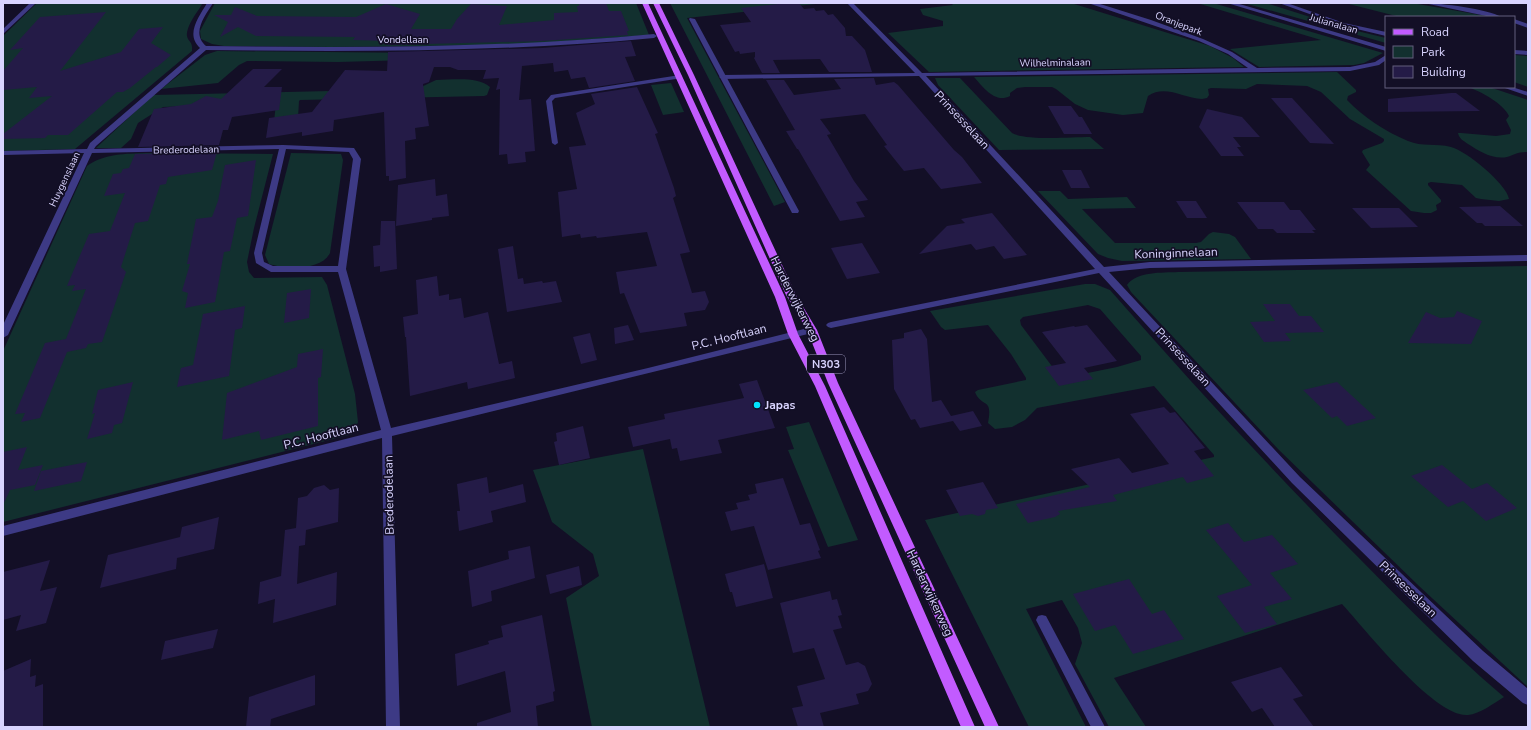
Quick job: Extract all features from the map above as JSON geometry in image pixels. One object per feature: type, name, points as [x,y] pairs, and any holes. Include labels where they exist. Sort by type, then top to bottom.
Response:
[{"type":"main road","name":"Harderwijkerweg","points":[[645,3],[680,77],[738,210],[780,297],[793,334],[820,386],[908,584],[968,727]]},
{"type":"main road","name":"Harderwijkerweg","points":[[656,3],[691,75],[791,296],[812,330],[833,383],[992,727]]},
{"type":"street","points":[[3,32],[33,3]]},
{"type":"street","points":[[204,48],[198,44],[195,38],[195,31],[210,3]]},
{"type":"street","name":"Prinsesselaan","points":[[850,3],[920,74],[1296,480],[1478,656],[1528,698]]},
{"type":"street","name":"Oranjepark","points":[[1091,3],[1149,21],[1201,40],[1230,53],[1255,70]]},
{"type":"street","name":"Julianalaan","points":[[1230,3],[1385,49]]},
{"type":"street","points":[[1282,3],[1342,24],[1385,34]]},
{"type":"street","points":[[1427,3],[1493,16]]},
{"type":"street","points":[[1517,22],[1528,19]]},
{"type":"street","points":[[1517,22],[1528,26]]},
{"type":"street","name":"Vondellaan","points":[[204,48],[359,50],[508,48],[585,44],[654,36]]},
{"type":"street","name":"Huygenslaan","points":[[3,335],[93,145],[204,48]]},
{"type":"street","points":[[1515,52],[1528,53]]},
{"type":"street","name":"Wilhelminalaan","points":[[722,77],[1350,69],[1377,64],[1385,58]]},
{"type":"street","points":[[1508,88],[1528,94]]},
{"type":"street","points":[[283,147],[258,253],[260,263],[271,269],[342,269]]},
{"type":"street","name":"Brederodelaan","points":[[3,153],[283,147],[351,150],[357,159],[342,269],[388,433],[393,727]]},
{"type":"street","name":"Koninginnelaan","points":[[831,325],[1102,270],[1150,265],[1528,258]]},
{"type":"street","name":"P.C. Hooftlaan","points":[[3,531],[388,433],[812,330]]},
{"type":"lane","points":[[692,19],[795,211]]},
{"type":"lane","points":[[555,143],[549,101],[553,96],[680,77]]},
{"type":"lane","points":[[1042,620],[1098,727]]},
{"type":"green space","points":[[37,3],[203,3],[187,32],[187,36],[192,45],[192,51],[75,149],[3,151],[3,36]]},
{"type":"green space","points":[[215,3],[636,3],[649,35],[513,45],[330,47],[224,46],[212,44],[201,39],[200,31]]},
{"type":"green space","points":[[670,3],[825,3],[687,18],[785,202],[774,206]]},
{"type":"green space","points":[[951,3],[1071,3],[1210,46],[1233,58],[1244,67],[929,72],[888,33],[943,26],[943,21],[923,15],[920,9],[953,5]]},
{"type":"green space","points":[[1197,3],[1213,3],[1383,53],[1364,63],[1354,65],[1259,67],[1230,49],[1321,40]]},
{"type":"green space","points":[[1244,3],[1266,3],[1345,28],[1385,38],[1385,43]]},
{"type":"green space","points":[[1345,3],[1412,3],[1486,16],[1396,16]]},
{"type":"green space","points":[[217,51],[424,53],[410,60],[338,62],[247,61],[239,65],[218,83],[161,89],[205,55]]},
{"type":"green space","points":[[1515,55],[1528,56],[1528,87],[1515,82]]},
{"type":"green space","points":[[1337,72],[1356,90],[1356,92],[1348,96],[1347,100],[1368,118],[1383,129],[1413,143],[1451,147],[1466,154],[1484,168],[1501,185],[1507,193],[1509,199],[1499,201],[1476,198],[1462,185],[1431,182],[1428,183],[1428,185],[1441,200],[1441,202],[1436,205],[1437,210],[1431,213],[1411,211],[1366,170],[1370,165],[1362,152],[1363,150],[1382,143],[1384,139],[1350,119],[1321,92],[1307,86],[1257,84],[1246,89],[1211,88],[1208,89],[1209,95],[1207,98],[1202,99],[1168,91],[1161,91],[1148,96],[1143,113],[1123,115],[1088,110],[1075,104],[1052,87],[1017,88],[1010,93],[1010,96],[999,98],[990,93],[974,77]]},
{"type":"green space","points":[[935,78],[960,78],[1012,133],[1038,138],[1090,137],[1104,149],[999,150],[938,85]]},
{"type":"green space","points":[[436,80],[472,80],[478,81],[490,87],[487,95],[484,96],[300,100],[298,118],[274,122],[276,103],[163,107],[138,123],[131,139],[121,148],[96,148],[153,95],[417,89]]},
{"type":"green space","points":[[671,83],[684,112],[663,115],[651,85]]},
{"type":"green space","points":[[1470,88],[1492,88],[1528,100],[1528,152],[1502,158],[1491,156],[1481,152],[1461,138],[1458,133],[1496,136],[1510,134],[1511,130],[1506,120],[1509,116],[1506,111],[1497,103]]},
{"type":"green space","points":[[146,153],[273,154],[247,262],[249,272],[254,278],[322,277],[327,285],[355,394],[358,422],[353,434],[3,522],[3,351],[87,166],[108,156]]},
{"type":"green space","points":[[291,153],[341,154],[343,160],[330,253],[325,259],[311,266],[276,266],[269,264],[265,255]]},
{"type":"green space","points":[[1038,191],[1060,191],[1068,199],[1127,197],[1136,208],[1082,209],[1115,243],[1196,243],[1201,242],[1213,232],[1229,234],[1235,237],[1251,259],[1122,261],[1108,258],[1098,254]]},
{"type":"green space","points":[[1528,266],[1528,687],[1419,586],[1279,450],[1131,292],[1127,285],[1131,280],[1137,277],[1165,272]]},
{"type":"green space","points":[[1085,284],[1095,284],[1110,290],[1251,446],[1338,537],[1440,639],[1504,697],[1477,713],[1468,715],[1454,712],[1420,688],[1401,670],[1342,604],[1114,678],[1146,727],[1109,727],[1075,664],[1082,643],[1078,628],[1062,600],[1026,609],[1086,727],[1029,727],[925,520],[1214,457],[1214,455],[1154,386],[1037,408],[1025,420],[1012,427],[995,429],[988,423],[988,406],[978,397],[975,392],[978,390],[1026,380],[1026,378],[1011,354],[988,325],[945,330],[941,327],[930,311]],"holes":[[[1088,305],[1100,309],[1141,356],[1141,360],[1117,367],[1068,377],[1057,373],[1021,325],[1020,320],[1023,317]]]},
{"type":"green space","points":[[809,422],[858,540],[828,547],[788,450],[794,449],[786,427]]},
{"type":"green space","points":[[643,449],[710,727],[592,727],[566,598],[599,576],[593,554],[552,522],[533,470]]},
{"type":"building","points":[[606,3],[609,11],[621,11],[629,31],[627,31],[628,35],[542,41],[388,45],[388,41],[353,40],[355,37],[256,36],[238,27],[220,37],[228,22],[214,15],[231,15],[235,7],[257,16],[356,17],[386,4],[420,14],[411,29],[451,29],[457,19],[471,4],[507,6],[499,25],[554,20],[554,13],[578,12],[577,6],[579,6],[579,4]]},
{"type":"building","points":[[799,3],[804,9],[814,8],[816,11],[824,10],[828,15],[833,14],[845,28],[846,36],[852,36],[865,50],[872,72],[829,72],[820,59],[773,60],[780,73],[762,73],[754,58],[755,52],[740,54],[739,51],[735,52],[720,25],[751,22],[741,8]]},
{"type":"building","points":[[106,12],[60,71],[121,52],[139,29],[163,27],[151,43],[171,55],[130,88],[123,92],[117,92],[68,135],[48,135],[45,138],[3,139],[3,134],[52,96],[29,98],[37,87],[3,90],[3,71],[23,48],[10,50],[40,17]]},
{"type":"building","points":[[631,41],[636,56],[625,57],[635,81],[589,88],[585,77],[571,79],[568,70],[554,72],[553,63],[522,66],[519,100],[531,99],[535,151],[525,152],[526,162],[508,164],[507,154],[499,155],[500,89],[496,90],[499,78],[483,79],[486,70],[458,70],[450,67],[434,67],[429,82],[423,84],[429,126],[415,128],[416,139],[405,141],[406,178],[389,181],[389,176],[386,176],[384,112],[334,120],[333,131],[302,136],[302,132],[266,138],[269,118],[312,112],[345,70],[387,71],[388,52],[542,48]]},
{"type":"building","points":[[253,69],[282,69],[264,87],[282,87],[279,110],[232,117],[228,130],[223,130],[219,145],[138,147],[154,109],[191,104],[206,96],[221,99]]},
{"type":"building","points":[[874,78],[876,85],[894,82],[898,85],[954,150],[962,157],[982,183],[941,189],[924,168],[904,171],[884,146],[887,145],[865,114],[820,119],[831,134],[827,135],[854,181],[868,200],[856,202],[865,217],[840,221],[786,131],[795,130],[766,80],[784,80],[794,95],[841,89],[834,79]]},
{"type":"building","points":[[637,87],[658,133],[655,134],[674,188],[676,196],[673,198],[690,252],[680,254],[692,293],[705,291],[709,302],[705,310],[684,313],[687,326],[640,333],[624,293],[620,294],[616,272],[657,266],[647,232],[597,238],[596,236],[581,238],[580,234],[562,237],[558,192],[577,189],[569,147],[586,145],[576,113],[595,104],[591,94]]},
{"type":"building","points":[[1456,93],[1480,111],[1388,112],[1388,99]]},
{"type":"building","points":[[1271,98],[1292,98],[1334,144],[1310,143]]},
{"type":"building","points":[[1048,106],[1071,106],[1079,117],[1082,117],[1092,134],[1064,134]]},
{"type":"building","points":[[1207,109],[1242,117],[1260,137],[1233,137],[1241,147],[1237,147],[1244,156],[1221,156],[1199,127]]},
{"type":"building","points":[[217,152],[212,170],[168,177],[166,184],[160,185],[148,221],[135,223],[121,267],[126,272],[102,342],[88,344],[86,348],[67,352],[40,418],[21,422],[25,413],[15,414],[45,343],[66,339],[86,289],[72,291],[75,285],[67,286],[89,234],[110,231],[125,193],[104,196],[113,174],[121,173],[123,169],[129,168],[135,154]]},
{"type":"building","points":[[256,160],[248,216],[237,218],[230,251],[224,252],[215,302],[185,308],[188,293],[182,291],[190,264],[187,264],[196,219],[212,217],[218,201],[225,165]]},
{"type":"building","points":[[1062,170],[1081,170],[1090,188],[1071,188]]},
{"type":"building","points":[[435,179],[436,196],[447,194],[449,216],[396,226],[398,185]]},
{"type":"building","points":[[1176,201],[1196,201],[1207,218],[1187,218]]},
{"type":"building","points":[[1237,202],[1284,202],[1290,210],[1300,210],[1316,230],[1312,230],[1315,233],[1277,233],[1273,229],[1258,229]]},
{"type":"building","points":[[1500,206],[1523,226],[1485,226],[1482,223],[1477,223],[1459,207]]},
{"type":"building","points":[[1352,208],[1399,208],[1418,227],[1371,228]]},
{"type":"building","points":[[992,213],[1027,255],[1004,259],[994,246],[976,250],[971,244],[919,254],[947,226],[965,223],[961,219]]},
{"type":"building","points":[[381,221],[395,221],[397,269],[380,272],[380,266],[374,267],[373,246],[380,245]]},
{"type":"building","points":[[862,243],[880,273],[847,279],[831,248]]},
{"type":"building","points":[[513,246],[518,279],[523,278],[524,284],[542,281],[543,283],[556,281],[562,302],[507,312],[498,249]]},
{"type":"building","points":[[437,276],[439,296],[449,294],[449,300],[461,298],[464,318],[488,312],[499,364],[512,361],[515,378],[468,389],[467,382],[410,396],[406,337],[403,317],[418,314],[416,280]]},
{"type":"building","points":[[311,289],[309,318],[284,323],[287,293]]},
{"type":"building","points":[[1263,304],[1290,304],[1299,316],[1311,316],[1324,332],[1285,333],[1291,341],[1264,342],[1250,322],[1275,321]]},
{"type":"building","points":[[245,306],[242,328],[235,330],[229,376],[177,387],[181,368],[193,365],[203,314]]},
{"type":"building","points":[[1457,311],[1482,321],[1471,344],[1408,343],[1426,312],[1440,318],[1454,317]]},
{"type":"building","points":[[628,325],[634,340],[615,344],[614,328]]},
{"type":"building","points":[[1087,325],[1117,361],[1084,368],[1093,379],[1059,386],[1045,367],[1066,363],[1042,332]]},
{"type":"building","points":[[921,329],[927,339],[932,402],[941,400],[951,416],[973,411],[982,426],[960,431],[953,421],[920,428],[915,419],[911,420],[894,389],[892,340],[904,338],[904,333]]},
{"type":"building","points":[[590,333],[597,360],[581,364],[573,337]]},
{"type":"building","points":[[323,349],[321,377],[318,378],[318,426],[261,440],[259,431],[222,440],[227,393],[297,367],[298,354]]},
{"type":"building","points":[[757,380],[775,428],[718,440],[722,453],[680,461],[677,448],[672,449],[670,439],[633,447],[628,427],[665,419],[664,414],[744,398],[739,384]]},
{"type":"building","points":[[133,382],[122,423],[114,425],[112,433],[87,439],[95,413],[92,414],[98,390]]},
{"type":"building","points":[[1337,382],[1376,418],[1347,426],[1337,416],[1332,418],[1303,390]]},
{"type":"building","points":[[1164,407],[1170,413],[1175,412],[1205,448],[1194,451],[1214,476],[1187,483],[1183,477],[1113,495],[1117,501],[1058,511],[1060,514],[1055,517],[1028,523],[1016,504],[1090,487],[1071,469],[1119,458],[1132,473],[1169,464],[1130,414]]},
{"type":"building","points":[[583,426],[590,458],[559,465],[554,442],[557,441],[556,433]]},
{"type":"building","points":[[27,447],[18,470],[43,465],[35,485],[10,490],[3,505],[3,452]]},
{"type":"building","points":[[87,462],[81,481],[34,491],[41,471]]},
{"type":"building","points":[[1442,465],[1472,489],[1487,483],[1517,508],[1486,521],[1463,501],[1448,507],[1411,476]]},
{"type":"building","points":[[487,477],[489,493],[523,484],[526,502],[491,511],[493,522],[459,531],[457,511],[460,511],[457,484]]},
{"type":"building","points":[[783,478],[800,525],[810,523],[820,550],[818,551],[821,558],[768,570],[754,526],[731,531],[725,512],[738,509],[736,503],[750,500],[748,495],[757,493],[755,484]]},
{"type":"building","points":[[983,482],[998,508],[986,510],[985,514],[978,516],[972,514],[960,516],[946,490]]},
{"type":"building","points":[[324,485],[330,490],[339,488],[338,522],[306,530],[305,545],[299,546],[297,584],[337,572],[336,605],[273,623],[275,599],[258,604],[260,582],[281,576],[285,530],[296,528],[298,498],[307,496],[314,488]]},
{"type":"building","points":[[219,517],[214,549],[177,558],[176,569],[100,588],[108,555],[180,537],[182,527]]},
{"type":"building","points":[[1228,523],[1244,542],[1272,535],[1298,564],[1270,573],[1292,599],[1264,607],[1277,624],[1245,633],[1217,596],[1252,585],[1206,530]]},
{"type":"building","points":[[530,546],[535,578],[491,591],[492,601],[472,607],[468,571],[509,559],[508,551]]},
{"type":"building","points":[[50,560],[40,591],[57,587],[46,623],[16,631],[21,615],[3,620],[3,572]]},
{"type":"building","points":[[764,564],[773,598],[736,607],[725,574]]},
{"type":"building","points":[[579,566],[582,585],[550,594],[546,575]]},
{"type":"building","points":[[1129,579],[1152,614],[1164,610],[1184,639],[1133,654],[1115,625],[1095,631],[1073,594]]},
{"type":"building","points":[[830,591],[832,600],[837,599],[842,615],[838,616],[842,628],[833,630],[846,665],[858,662],[865,666],[872,684],[868,691],[856,694],[859,704],[820,713],[824,727],[798,727],[792,708],[803,706],[797,686],[825,679],[814,648],[793,653],[780,603]]},
{"type":"building","points":[[542,615],[555,691],[553,692],[554,701],[536,706],[538,727],[477,727],[477,723],[511,712],[505,671],[457,686],[455,654],[489,644],[488,641],[503,637],[501,626]]},
{"type":"building","points":[[218,629],[213,648],[161,660],[165,641]]},
{"type":"building","points":[[31,659],[30,677],[36,675],[35,687],[43,684],[43,727],[3,727],[3,671]]},
{"type":"building","points":[[1281,667],[1303,696],[1293,699],[1314,727],[1275,727],[1262,708],[1252,712],[1231,682]]},
{"type":"building","points":[[315,675],[315,705],[271,719],[270,727],[246,727],[249,697]]},
{"type":"place","name":"Japas","points":[[757,405]]}]
